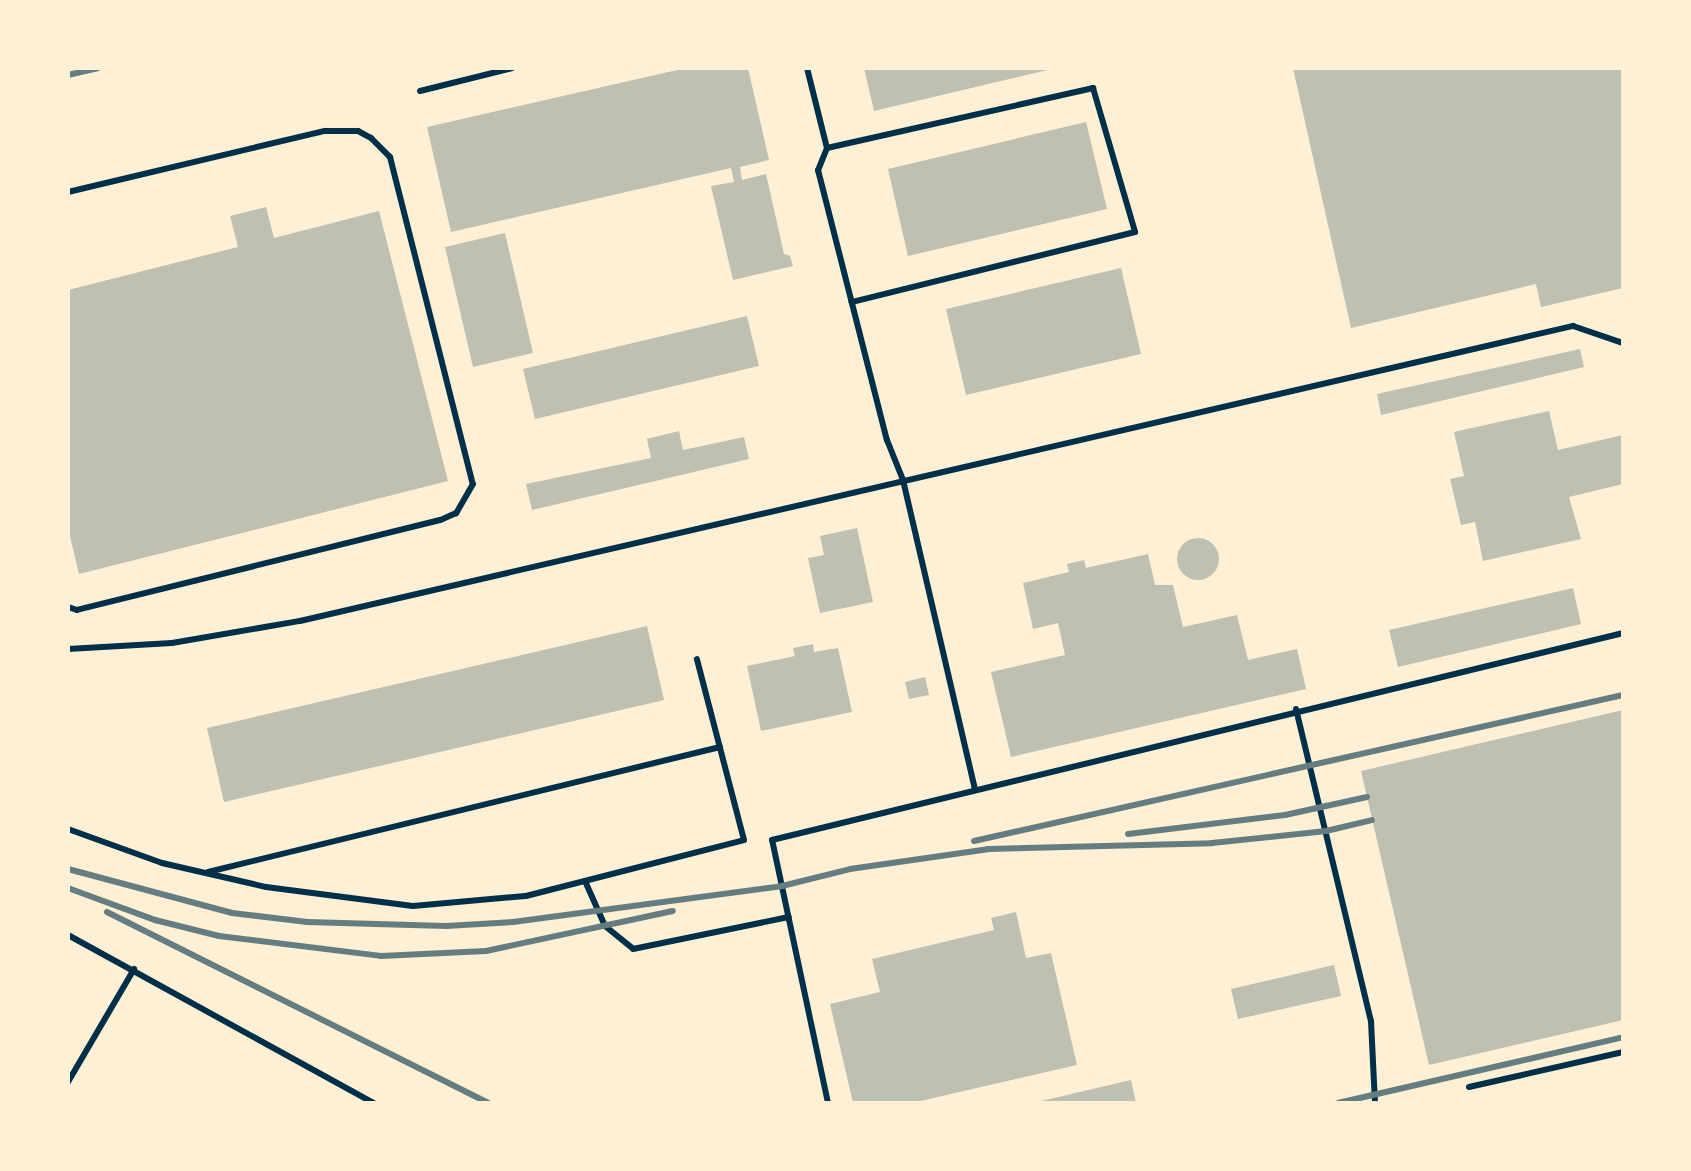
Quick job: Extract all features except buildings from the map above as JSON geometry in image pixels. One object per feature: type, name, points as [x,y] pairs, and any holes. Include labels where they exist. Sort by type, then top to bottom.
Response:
[{"type":"lane","points":[[420,91],[512,68]]},
{"type":"lane","points":[[807,68],[827,148],[818,170],[887,440],[903,480],[975,789]]},
{"type":"lane","points":[[827,148],[1093,88],[1135,232],[852,302]]},
{"type":"lane","points":[[68,192],[325,131],[358,131],[371,138],[390,157],[473,484],[456,513],[440,520],[77,610],[68,607]]},
{"type":"lane","points":[[68,649],[172,643],[300,621],[1573,326],[1623,343]]},
{"type":"lane","points":[[828,1103],[772,840],[1296,709],[1623,633]]},
{"type":"lane","points":[[68,829],[204,873],[266,887],[413,906],[526,896],[744,840],[697,659]]},
{"type":"lane","points":[[1296,709],[1371,1021],[1375,1103]]},
{"type":"lane","points":[[204,873],[720,747]]},
{"type":"lane","points":[[585,881],[605,926],[633,949],[789,917]]},
{"type":"lane","points":[[68,935],[374,1103]]},
{"type":"lane","points":[[69,1085],[134,969]]},
{"type":"lane","points":[[1469,1087],[1623,1052]]},
{"type":"railway","points":[[68,75],[98,68]]},
{"type":"railway","points":[[974,841],[1623,695]]},
{"type":"railway","points":[[1128,834],[1285,815],[1367,797]]},
{"type":"railway","points":[[68,869],[232,913],[307,922],[446,926],[513,922],[782,886],[850,869],[988,849],[1212,843],[1326,831],[1372,820]]},
{"type":"railway","points":[[68,888],[155,920],[219,936],[381,956],[486,951],[673,911]]},
{"type":"railway","points":[[107,912],[488,1103]]},
{"type":"railway","points":[[1338,1103],[1623,1037]]}]
